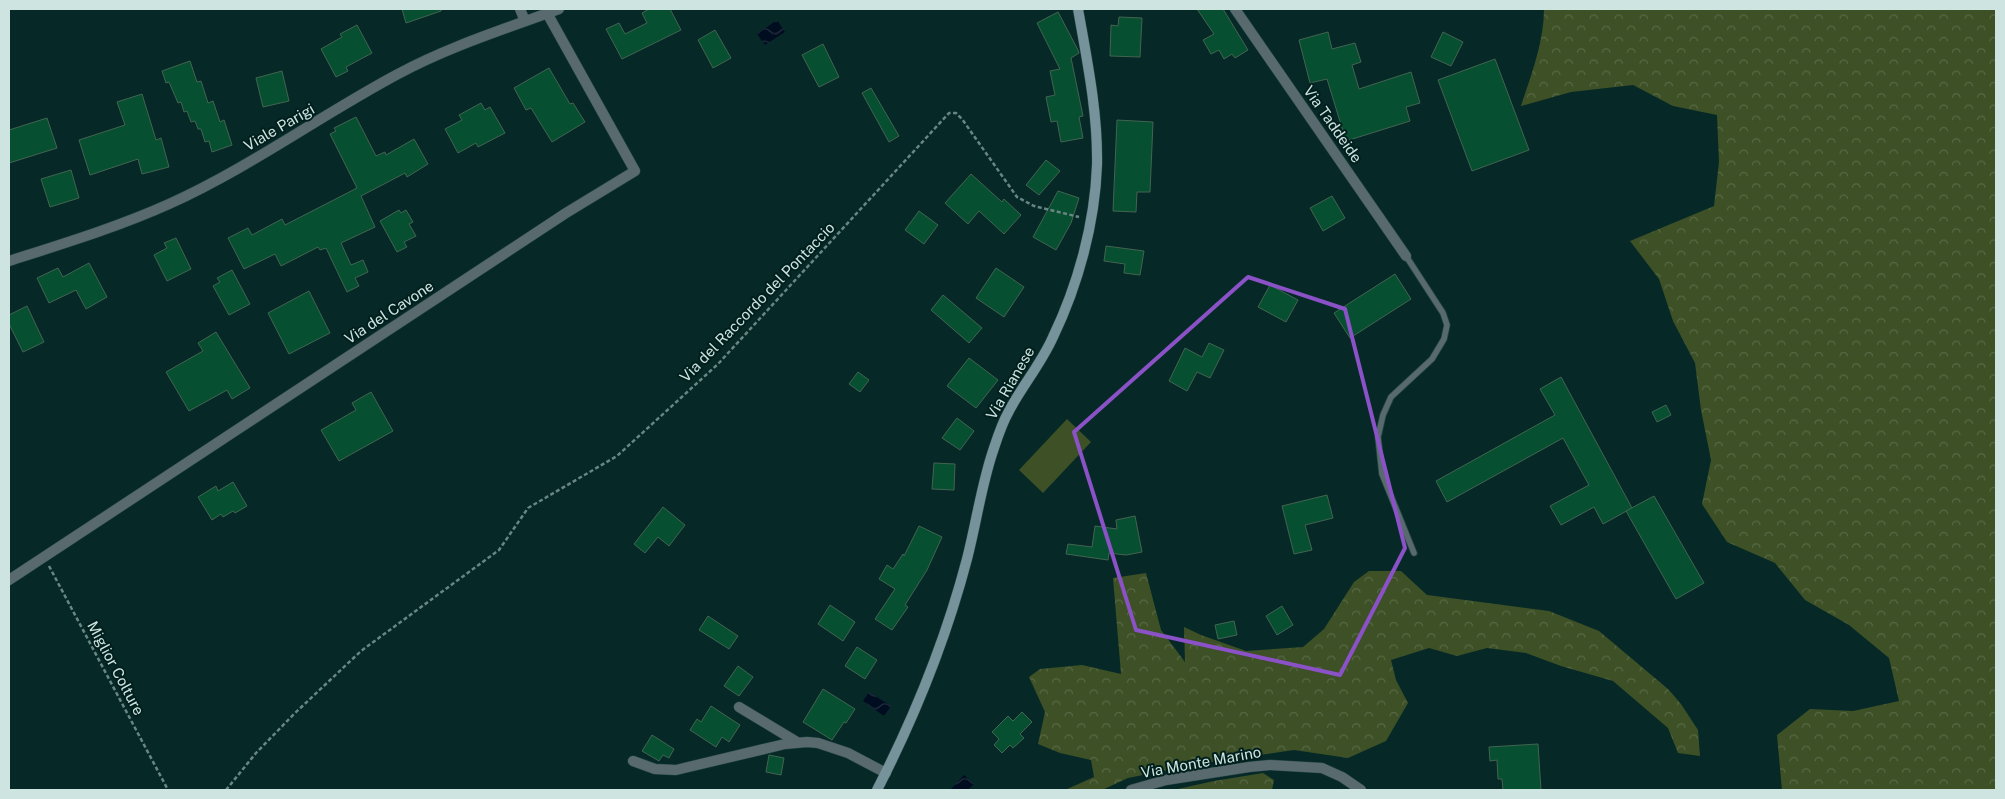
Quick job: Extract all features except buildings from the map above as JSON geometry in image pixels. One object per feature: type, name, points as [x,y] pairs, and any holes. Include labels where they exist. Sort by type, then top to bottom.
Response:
[{"type":"main road","name":"Via Rianese","points":[[877,790],[918,703],[956,598],[967,559],[985,477],[1001,428],[1013,403],[1044,357],[1062,317],[1079,265],[1096,186],[1096,148],[1091,95],[1078,9]]},
{"type":"street","points":[[520,9],[524,21]]},
{"type":"street","name":"Viale Parigi","points":[[9,261],[169,204],[243,165],[406,70],[454,47],[559,9]]},
{"type":"street","name":"Via Taddeide","points":[[1235,9],[1406,256]]},
{"type":"street","name":"Via del Cavone","points":[[9,580],[566,213],[635,171],[547,13]]},
{"type":"street","points":[[739,707],[797,742]]},
{"type":"street","points":[[633,760],[655,769],[681,769],[797,742],[818,743],[864,760],[886,773]]},
{"type":"street","name":"Via Monte Marino","points":[[1132,790],[1166,780],[1270,765],[1322,768],[1342,777],[1361,790]]},
{"type":"lane","points":[[1406,256],[1447,325],[1444,340],[1432,358],[1391,397],[1385,408],[1380,429],[1378,446],[1382,474],[1414,553]]},
{"type":"path","name":"Via del Raccordo del Pontaccio","points":[[226,790],[256,752],[361,651],[499,550],[528,508],[617,456],[718,364],[949,113],[956,114],[962,119],[1017,197],[1034,206],[1090,220]]},
{"type":"path","name":"Miglior Colture","points":[[44,557],[168,790]]},
{"type":"highlighted area","points":[[1248,277],[1345,309],[1405,548],[1340,675],[1136,630],[1074,432]]},
{"type":"green space","points":[[1544,9],[1996,9],[1996,790],[1782,790],[1777,735],[1810,709],[1853,711],[1899,701],[1889,658],[1849,625],[1805,600],[1775,563],[1727,542],[1702,504],[1711,460],[1701,410],[1695,363],[1673,321],[1659,279],[1630,241],[1714,206],[1719,162],[1717,115],[1673,106],[1633,85],[1571,92],[1521,106],[1542,34]]},
{"type":"green space","points":[[1067,419],[1091,442],[1043,493],[1019,470]]},
{"type":"green space","points":[[1369,571],[1401,571],[1427,595],[1549,611],[1599,631],[1668,689],[1681,704],[1698,730],[1700,756],[1678,753],[1668,728],[1613,681],[1561,666],[1526,653],[1487,648],[1457,656],[1429,648],[1391,660],[1396,680],[1408,703],[1386,741],[1348,758],[1294,750],[1192,765],[1128,778],[1102,790],[1065,790],[1094,777],[1091,760],[1060,753],[1038,744],[1045,712],[1029,677],[1040,669],[1082,665],[1121,674],[1113,578],[1146,573],[1161,630],[1185,662],[1184,627],[1246,651],[1303,647],[1324,629],[1354,582]]},
{"type":"green space","points":[[1263,773],[1274,780],[1272,790],[1173,790],[1214,781]]},
{"type":"water","points":[[777,20],[785,32],[765,45],[757,34]]},
{"type":"water","points":[[869,692],[891,706],[884,716],[863,701]]},
{"type":"water","points":[[964,775],[974,784],[968,790],[950,790]]}]
